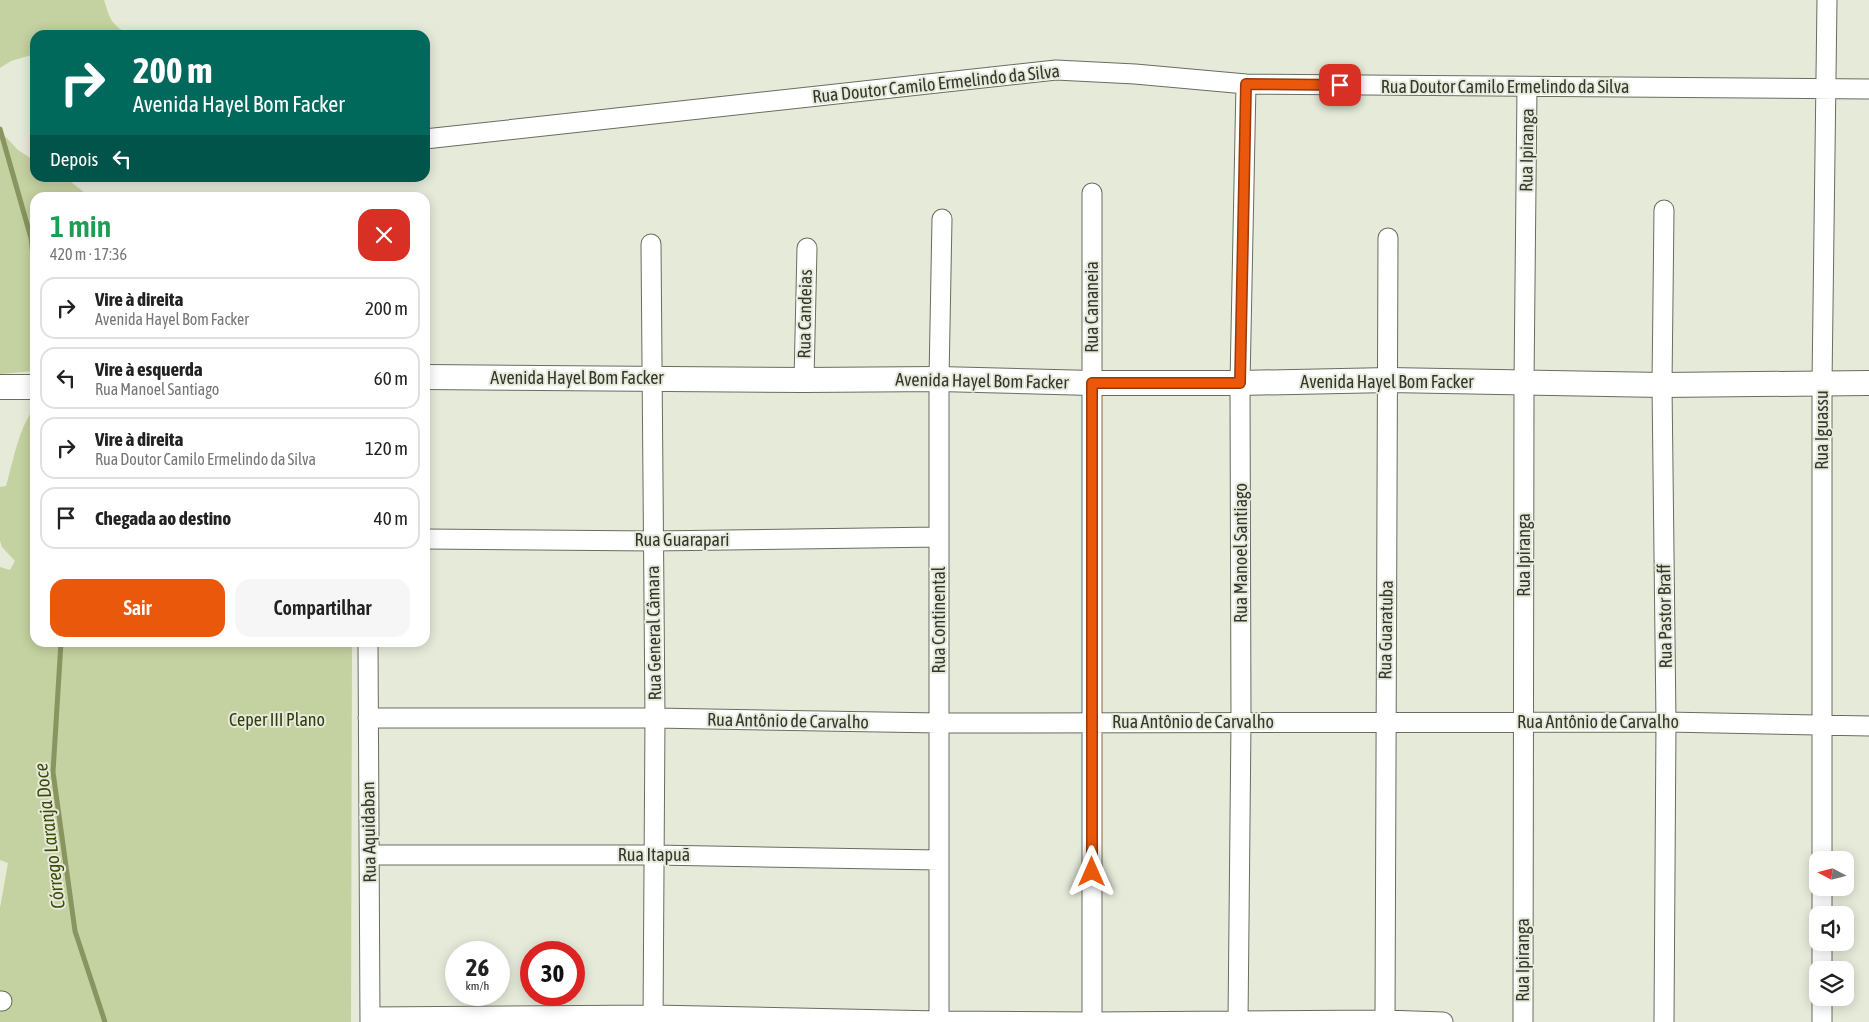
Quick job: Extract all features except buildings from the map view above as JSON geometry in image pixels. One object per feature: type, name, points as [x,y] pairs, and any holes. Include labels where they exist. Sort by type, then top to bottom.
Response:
[{"type":"street","name":"Rua Iguassu","points":[[1822,851],[1822,384],[1827,0]]},
{"type":"street","name":"Rua Doutor Camilo Ermelindo da Silva","points":[[430,138],[1056,70],[1135,74],[1246,84],[1869,89]]},
{"type":"street","name":"Rua Manoel Santiago","points":[[1238,1021],[1241,722],[1240,383],[1246,84]]},
{"type":"street","name":"Rua Ipiranga","points":[[1523,1022],[1524,383],[1527,87]]},
{"type":"street","name":"Rua Cananeia","points":[[1092,193],[1092,1022]]},
{"type":"street","name":"Rua Pastor Braff","points":[[1664,210],[1662,385],[1666,722],[1664,1022]]},
{"type":"street","name":"Rua Continental","points":[[939,1021],[939,379],[942,218]]},
{"type":"street","name":"Rua Guaratuba","points":[[1385,1021],[1385,723],[1389,380],[1388,238]]},
{"type":"street","name":"Rua General Câmara","points":[[651,244],[655,718],[653,1018]]},
{"type":"street","name":"Rua Candeias","points":[[804,380],[807,248]]},
{"type":"street","name":"Avenida Hayel Bom Facker","points":[[430,377],[804,380],[939,379],[1092,383],[1389,380],[1662,385],[1869,383]]},
{"type":"street","points":[[0,387],[30,387]]},
{"type":"street","name":"Rua Guarapari","points":[[430,539],[653,541],[940,537]]},
{"type":"street","name":"Rua Aquidaban","points":[[368,647],[370,1019]]},
{"type":"street","name":"Rua Antônio de Carvalho","points":[[368,718],[655,718],[939,723],[1385,723],[1524,721],[1869,726]]},
{"type":"street","name":"Rua Itapuã","points":[[369,855],[655,855],[938,860]]},
{"type":"street","points":[[1822,1006],[1822,1022]]},
{"type":"street","points":[[370,1019],[653,1018],[1092,1022],[1442,1022]]},
{"type":"green space","points":[[0,0],[104,0],[113,22],[122,30],[30,30],[30,55],[11,61],[0,68]]},
{"type":"green space","points":[[0,131],[18,150],[30,158],[30,182],[71,182],[84,192],[30,192],[30,371],[0,374]]},
{"type":"green space","name":"Ceper III Plano","points":[[30,414],[30,647],[352,647],[351,1022],[0,1022],[0,908],[8,863],[0,860],[0,567],[10,570],[15,561],[2,547],[0,541],[0,487],[6,486],[20,435]]},
{"type":"waterway","name":"Córrego Laranja Doce","points":[[0,129],[30,234]]},
{"type":"waterway","name":"Córrego Laranja Doce","points":[[61,647],[53,772],[75,931],[105,1022]]},
{"type":"route","points":[[1092,872],[1092,383],[1240,383],[1246,84],[1340,85]]}]
